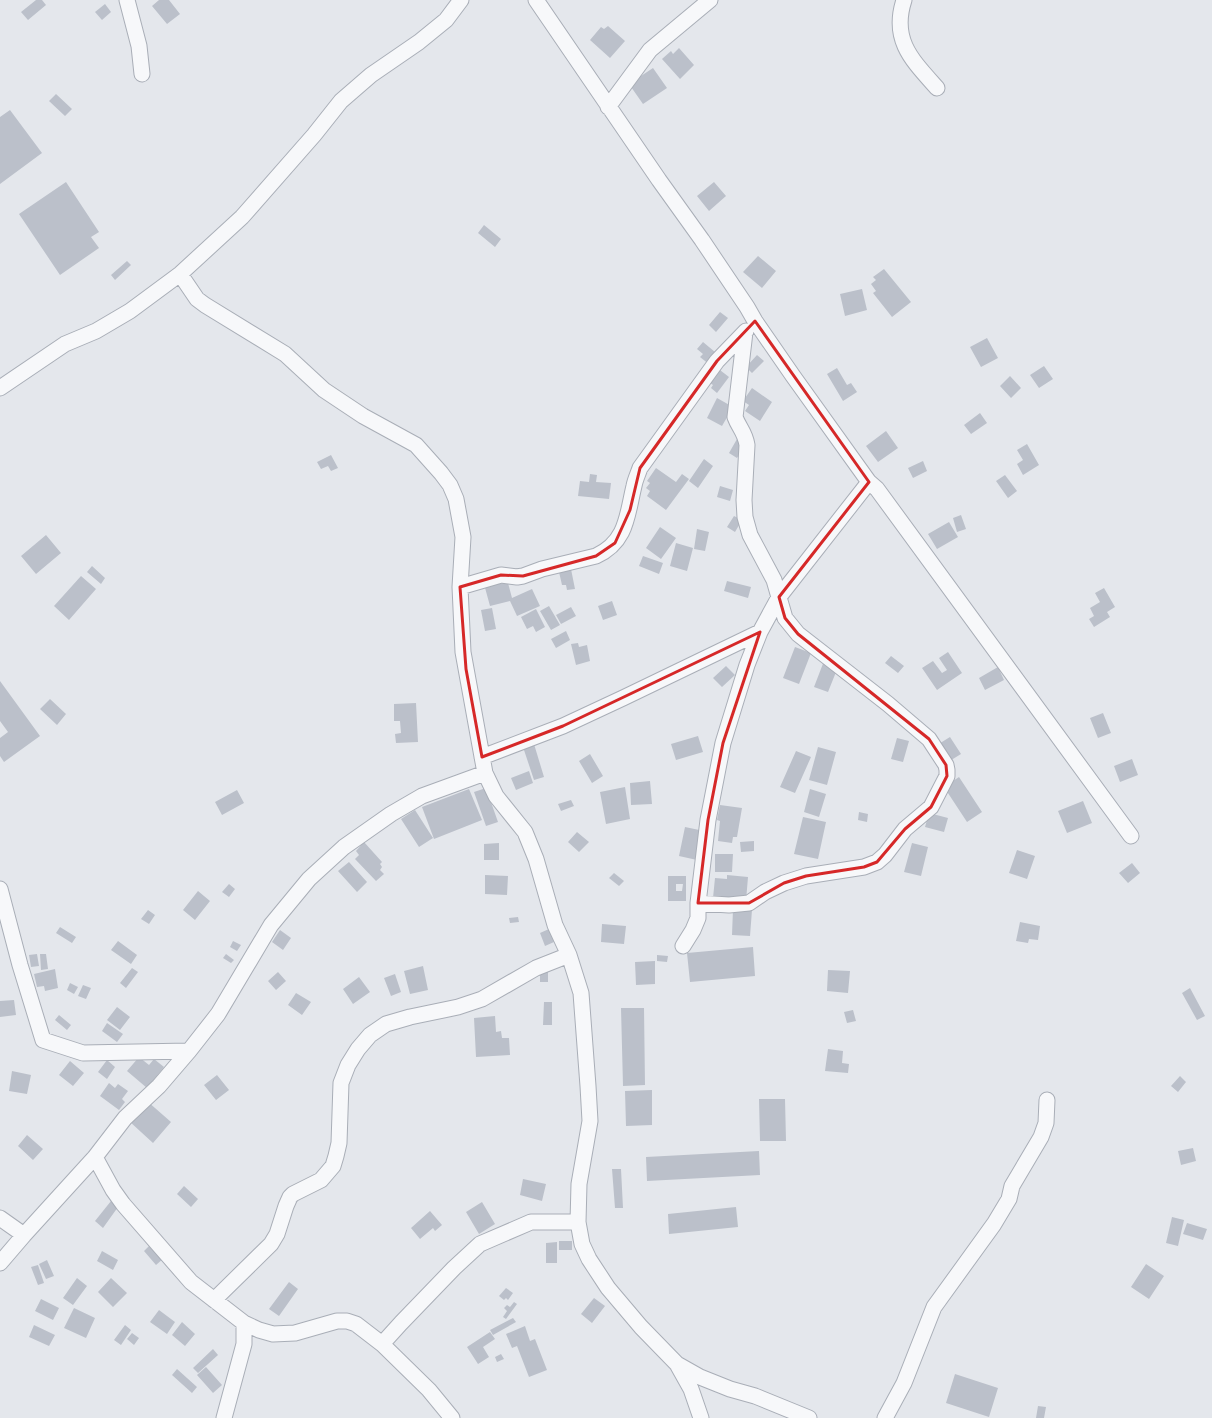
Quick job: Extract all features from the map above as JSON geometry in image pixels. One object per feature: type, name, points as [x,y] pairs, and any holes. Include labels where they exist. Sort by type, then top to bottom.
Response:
[{"type":"street","points":[[127,0],[139,46],[142,74]]},
{"type":"street","points":[[0,388],[65,344],[96,331],[130,311],[180,274],[242,217],[341,102],[371,75],[419,42],[446,20],[461,0]]},
{"type":"street","points":[[536,0],[608,107],[702,240],[747,307],[750,327],[735,417],[746,436],[747,445],[744,500],[745,517],[750,535],[774,580],[785,618],[798,634],[888,704],[929,739],[946,765],[947,770],[947,776],[931,807],[905,829],[886,855],[877,862],[864,867],[806,876],[784,883],[765,892],[749,903],[729,905],[698,903]]},
{"type":"street","points":[[608,107],[650,50],[710,0]]},
{"type":"street","points":[[904,0],[899,20],[901,36],[906,50],[912,60],[937,88]]},
{"type":"street","points":[[180,274],[198,299],[205,305],[285,354],[324,390],[363,416],[416,445],[428,457],[450,486],[456,499],[463,537],[460,587],[463,652],[485,773],[496,796],[525,832],[536,859],[555,925],[569,955],[581,993],[590,1121],[579,1184],[578,1222],[582,1244],[608,1288],[641,1327],[677,1364],[691,1389],[701,1418]]},
{"type":"street","points":[[460,587],[501,575],[517,577],[523,576],[542,569],[596,556],[603,553],[615,543],[622,534],[630,510],[634,485],[640,468],[717,361],[750,327]]},
{"type":"street","points":[[750,327],[869,482],[877,489],[1131,836]]},
{"type":"street","points":[[683,946],[697,923],[708,820],[723,743],[747,665],[760,632],[779,597],[869,482]]},
{"type":"street","points":[[482,757],[563,726],[760,632]]},
{"type":"street","points":[[0,1263],[95,1157],[124,1118],[159,1086],[189,1051],[218,1014],[271,925],[299,890],[320,868],[350,843],[391,814],[416,799],[485,773]]},
{"type":"street","points":[[0,889],[20,965],[43,1040],[83,1053],[189,1051]]},
{"type":"street","points":[[214,1300],[271,1244],[277,1234],[290,1197],[321,1180],[333,1166],[339,1143],[341,1083],[348,1065],[370,1034],[386,1024],[482,999],[536,968],[569,955]]},
{"type":"street","points":[[885,1418],[904,1384],[934,1307],[998,1217],[1009,1199],[1012,1186],[1041,1137],[1046,1123],[1048,1100]]},
{"type":"street","points":[[95,1157],[113,1190],[123,1204],[192,1282],[244,1323],[259,1330],[274,1334],[295,1333],[337,1321],[347,1321],[356,1324],[382,1344],[429,1390],[452,1418]]},
{"type":"street","points":[[0,1218],[24,1235]]},
{"type":"street","points":[[382,1344],[428,1295],[480,1244],[531,1222],[578,1222]]},
{"type":"street","points":[[224,1418],[244,1344],[244,1323]]},
{"type":"street","points":[[677,1364],[700,1377],[756,1396],[809,1418]]},
{"type":"highlighted area","points":[[755,321],[869,482],[779,597],[785,618],[798,634],[929,739],[946,765],[947,776],[931,807],[905,829],[877,862],[864,867],[806,876],[784,883],[749,903],[698,903],[708,820],[723,743],[760,632],[563,726],[482,757],[466,669],[460,587],[501,575],[523,576],[596,556],[615,543],[630,510],[640,468],[717,361]]},
{"type":"building","points":[[36,0],[42,0],[46,5],[28,20],[21,12]]},
{"type":"building","points":[[159,0],[169,0],[180,14],[167,24],[152,6]]},
{"type":"building","points":[[105,4],[111,12],[102,20],[95,12]]},
{"type":"building","points":[[608,26],[625,41],[610,58],[590,40],[601,27],[604,29]]},
{"type":"building","points":[[679,48],[694,65],[680,79],[662,59],[671,51],[673,54]]},
{"type":"building","points":[[653,68],[667,88],[643,104],[629,84]]},
{"type":"building","points":[[56,94],[72,109],[65,116],[49,101]]},
{"type":"building","points":[[10,110],[42,153],[0,184],[0,117]]},
{"type":"building","points":[[66,182],[99,232],[91,237],[99,248],[60,275],[19,214]]},
{"type":"building","points":[[714,182],[726,196],[709,211],[697,196]]},
{"type":"building","points":[[484,225],[501,239],[495,247],[478,233]]},
{"type":"building","points":[[758,256],[776,271],[762,288],[743,272]]},
{"type":"building","points":[[127,261],[131,265],[115,280],[111,275]]},
{"type":"building","points":[[884,269],[911,302],[892,317],[873,293],[876,291],[871,284],[876,280],[873,277]]},
{"type":"building","points":[[862,289],[867,310],[845,316],[840,294]]},
{"type":"building","points":[[720,312],[728,318],[716,332],[709,325]]},
{"type":"building","points":[[987,338],[998,358],[981,367],[970,347]]},
{"type":"building","points":[[703,342],[715,352],[717,350],[721,353],[710,365],[700,357],[703,354],[697,349]]},
{"type":"building","points":[[757,355],[764,361],[752,373],[746,367]]},
{"type":"building","points":[[1044,366],[1053,379],[1039,388],[1030,375]]},
{"type":"building","points":[[716,367],[729,377],[717,393],[711,388],[713,385],[710,383]]},
{"type":"building","points":[[837,368],[847,385],[851,383],[857,392],[843,401],[827,374]]},
{"type":"building","points":[[1010,376],[1021,388],[1011,398],[1000,386]]},
{"type":"building","points":[[752,388],[772,402],[760,421],[745,411],[749,405],[743,401]]},
{"type":"building","points":[[717,398],[733,407],[722,426],[707,418]]},
{"type":"building","points":[[980,413],[987,423],[971,434],[964,425]]},
{"type":"building","points":[[886,431],[898,448],[878,462],[866,446]]},
{"type":"building","points":[[737,439],[746,444],[737,458],[729,453]]},
{"type":"building","points":[[1027,444],[1039,465],[1023,475],[1017,464],[1023,460],[1017,450]]},
{"type":"building","points":[[331,455],[338,468],[331,471],[328,466],[321,469],[317,462]]},
{"type":"building","points":[[704,459],[713,466],[698,488],[689,481]]},
{"type":"building","points":[[923,461],[927,471],[913,478],[908,468]]},
{"type":"building","points":[[656,468],[676,482],[682,474],[689,479],[666,510],[647,496],[650,491],[646,488],[650,483],[647,481]]},
{"type":"building","points":[[590,474],[597,475],[596,482],[611,483],[609,499],[578,496],[580,481],[589,482]]},
{"type":"building","points":[[1005,475],[1017,491],[1008,498],[996,481]]},
{"type":"building","points":[[720,486],[733,490],[730,501],[717,497]]},
{"type":"building","points":[[961,515],[966,529],[957,532],[953,518]]},
{"type":"building","points":[[734,516],[742,520],[735,532],[727,527]]},
{"type":"building","points":[[949,522],[958,537],[937,549],[928,534]]},
{"type":"building","points":[[660,527],[676,538],[661,559],[646,548]]},
{"type":"building","points":[[697,529],[709,532],[705,551],[694,549]]},
{"type":"building","points":[[46,535],[61,553],[36,574],[21,556]]},
{"type":"building","points":[[676,543],[693,548],[687,571],[670,566]]},
{"type":"building","points":[[643,556],[663,563],[659,574],[639,566]]},
{"type":"building","points":[[92,566],[105,578],[101,584],[87,572]]},
{"type":"building","points":[[571,569],[575,589],[567,590],[566,585],[562,585],[559,572]]},
{"type":"building","points":[[81,576],[96,589],[69,620],[54,606]]},
{"type":"building","points":[[727,581],[751,587],[748,598],[724,591]]},
{"type":"building","points":[[496,582],[497,584],[508,583],[512,598],[532,589],[540,606],[517,616],[510,601],[490,606],[484,584]]},
{"type":"building","points":[[1104,588],[1115,607],[1107,612],[1110,617],[1094,627],[1089,619],[1094,616],[1090,608],[1100,602],[1095,593]]},
{"type":"building","points":[[612,601],[617,615],[603,620],[598,606]]},
{"type":"building","points":[[549,606],[560,625],[551,630],[540,611]]},
{"type":"building","points":[[571,607],[576,616],[561,624],[556,615]]},
{"type":"building","points":[[492,608],[496,629],[485,631],[481,610]]},
{"type":"building","points":[[536,609],[545,627],[536,632],[533,626],[527,629],[521,617]]},
{"type":"building","points":[[566,631],[570,640],[556,648],[551,639]]},
{"type":"building","points":[[578,643],[579,647],[587,645],[590,661],[576,665],[571,644]]},
{"type":"building","points":[[795,647],[811,653],[799,684],[783,678]]},
{"type":"building","points":[[948,652],[962,673],[937,690],[922,668],[933,661],[942,673],[947,670],[939,658]]},
{"type":"building","points":[[891,656],[904,666],[898,673],[885,663]]},
{"type":"building","points":[[824,661],[838,667],[828,692],[814,687]]},
{"type":"building","points":[[726,666],[735,675],[722,687],[713,678]]},
{"type":"building","points":[[998,667],[1004,680],[985,690],[979,678]]},
{"type":"building","points":[[0,681],[40,736],[4,762],[0,756],[0,738],[8,732],[0,721]]},
{"type":"building","points":[[50,699],[66,714],[57,725],[40,709]]},
{"type":"building","points":[[416,703],[418,742],[396,743],[395,734],[401,733],[400,721],[394,721],[394,704]]},
{"type":"building","points":[[1103,713],[1111,733],[1098,738],[1090,718]]},
{"type":"building","points":[[698,736],[703,752],[676,760],[671,744]]},
{"type":"building","points":[[950,737],[961,754],[948,762],[937,745]]},
{"type":"building","points":[[897,738],[909,741],[903,762],[891,759]]},
{"type":"building","points":[[534,744],[544,777],[534,780],[523,747]]},
{"type":"building","points":[[818,747],[836,752],[827,785],[809,780]]},
{"type":"building","points":[[796,751],[811,757],[795,793],[780,787]]},
{"type":"building","points":[[590,754],[603,776],[592,783],[579,761]]},
{"type":"building","points":[[1132,759],[1138,775],[1120,782],[1114,766]]},
{"type":"building","points":[[529,771],[533,783],[516,790],[511,778]]},
{"type":"building","points":[[959,777],[982,812],[967,822],[944,787]]},
{"type":"building","points":[[650,781],[652,804],[631,805],[630,783]]},
{"type":"building","points":[[625,787],[630,819],[606,824],[600,792]]},
{"type":"building","points":[[486,788],[498,822],[486,826],[474,792]]},
{"type":"building","points":[[469,789],[482,820],[434,839],[422,807]]},
{"type":"building","points":[[810,789],[826,794],[819,817],[804,812]]},
{"type":"building","points":[[237,790],[244,803],[222,815],[215,802]]},
{"type":"building","points":[[571,800],[574,806],[561,811],[558,804]]},
{"type":"building","points":[[1083,801],[1092,823],[1067,833],[1058,811]]},
{"type":"building","points":[[720,805],[742,808],[737,837],[733,837],[732,843],[718,841],[720,821],[717,820]]},
{"type":"building","points":[[415,810],[433,838],[419,847],[401,819]]},
{"type":"building","points":[[859,812],[868,814],[867,822],[858,820]]},
{"type":"building","points":[[929,813],[948,818],[944,832],[925,827]]},
{"type":"building","points":[[803,817],[826,822],[818,859],[794,854]]},
{"type":"building","points":[[685,827],[704,831],[697,860],[679,856]]},
{"type":"building","points":[[577,832],[589,842],[579,852],[568,842]]},
{"type":"building","points":[[754,841],[754,851],[741,852],[740,842]]},
{"type":"building","points":[[364,842],[382,862],[380,864],[382,867],[380,870],[384,874],[376,881],[355,859],[359,855],[356,851]]},
{"type":"building","points":[[499,843],[499,860],[484,860],[484,844]]},
{"type":"building","points":[[912,843],[928,847],[921,876],[904,872]]},
{"type":"building","points":[[1017,850],[1035,856],[1027,879],[1009,873]]},
{"type":"building","points":[[715,854],[733,854],[732,872],[715,872]]},
{"type":"building","points":[[349,862],[367,882],[357,892],[338,871]]},
{"type":"building","points":[[1132,863],[1140,873],[1128,883],[1119,873]]},
{"type":"building","points":[[614,873],[624,881],[619,886],[609,878]]},
{"type":"building","points":[[485,875],[508,876],[507,895],[485,894]]},
{"type":"building","points":[[727,875],[748,877],[746,901],[713,898],[715,878],[727,879]]},
{"type":"building","points":[[668,876],[686,876],[686,901],[668,901]],"holes":[[[676,884],[683,884],[682,891],[676,891]]]},
{"type":"building","points":[[229,884],[235,889],[229,897],[222,892]]},
{"type":"building","points":[[198,891],[210,901],[195,920],[183,910]]},
{"type":"building","points":[[733,909],[752,910],[750,936],[732,935]]},
{"type":"building","points":[[148,910],[155,915],[149,924],[141,919]]},
{"type":"building","points":[[518,917],[519,922],[510,923],[509,918]]},
{"type":"building","points":[[1020,922],[1040,926],[1038,940],[1029,939],[1028,943],[1016,941]]},
{"type":"building","points":[[602,924],[626,926],[624,944],[601,942]]},
{"type":"building","points":[[60,927],[76,937],[72,943],[56,933]]},
{"type":"building","points":[[549,929],[554,942],[545,946],[540,933]]},
{"type":"building","points":[[280,930],[291,938],[283,950],[272,942]]},
{"type":"building","points":[[118,941],[137,955],[131,964],[111,950]]},
{"type":"building","points":[[233,941],[241,945],[237,951],[230,947]]},
{"type":"building","points":[[753,947],[755,976],[690,982],[687,953]]},
{"type":"building","points":[[37,954],[39,966],[31,967],[29,955]]},
{"type":"building","points":[[40,954],[46,954],[48,969],[41,970]]},
{"type":"building","points":[[226,954],[234,960],[231,963],[223,958]]},
{"type":"building","points":[[657,955],[668,956],[667,962],[657,961]]},
{"type":"building","points":[[655,961],[655,984],[636,985],[635,962]]},
{"type":"building","points":[[423,966],[428,990],[410,994],[404,971]]},
{"type":"building","points":[[132,968],[138,972],[126,988],[120,983]]},
{"type":"building","points":[[55,969],[58,988],[45,991],[44,986],[37,987],[34,974]]},
{"type":"building","points":[[540,970],[548,970],[548,982],[540,982]]},
{"type":"building","points":[[828,970],[850,971],[848,993],[827,991]]},
{"type":"building","points":[[278,972],[286,981],[276,990],[268,981]]},
{"type":"building","points":[[395,974],[401,992],[391,996],[384,978]]},
{"type":"building","points":[[359,977],[370,992],[353,1004],[343,989]]},
{"type":"building","points":[[70,983],[78,987],[74,994],[67,990]]},
{"type":"building","points":[[83,985],[91,988],[86,999],[78,996]]},
{"type":"building","points":[[1190,988],[1205,1016],[1197,1020],[1182,993]]},
{"type":"building","points":[[296,993],[311,1002],[302,1015],[288,1005]]},
{"type":"building","points":[[14,1000],[16,1015],[0,1017],[0,1001]]},
{"type":"building","points":[[544,1002],[552,1002],[552,1025],[543,1025]]},
{"type":"building","points":[[117,1007],[130,1017],[120,1030],[107,1020]]},
{"type":"building","points":[[621,1008],[644,1008],[645,1085],[623,1086]]},
{"type":"building","points":[[853,1010],[856,1021],[847,1023],[844,1012]]},
{"type":"building","points":[[59,1015],[71,1025],[67,1030],[55,1020]]},
{"type":"building","points":[[495,1016],[496,1032],[501,1031],[502,1038],[509,1038],[510,1055],[476,1057],[474,1018]]},
{"type":"building","points":[[107,1023],[123,1034],[117,1042],[102,1031]]},
{"type":"building","points":[[828,1049],[843,1051],[842,1063],[849,1064],[848,1073],[825,1071]]},
{"type":"building","points":[[139,1057],[149,1065],[154,1059],[164,1067],[147,1088],[127,1071]]},
{"type":"building","points":[[107,1060],[115,1067],[107,1079],[98,1072]]},
{"type":"building","points":[[70,1061],[84,1073],[73,1086],[59,1075]]},
{"type":"building","points":[[12,1071],[31,1075],[27,1094],[9,1091]]},
{"type":"building","points":[[217,1075],[229,1090],[216,1100],[204,1085]]},
{"type":"building","points":[[1180,1076],[1186,1082],[1178,1092],[1171,1086]]},
{"type":"building","points":[[109,1083],[115,1088],[118,1084],[128,1091],[122,1099],[125,1102],[119,1110],[100,1096]]},
{"type":"building","points":[[652,1090],[652,1125],[626,1126],[625,1091]]},
{"type":"building","points":[[759,1099],[785,1099],[786,1141],[760,1141]]},
{"type":"building","points":[[147,1101],[171,1122],[153,1143],[129,1121]]},
{"type":"building","points":[[27,1135],[43,1149],[33,1160],[18,1146]]},
{"type":"building","points":[[1193,1148],[1196,1161],[1181,1165],[1178,1151]]},
{"type":"building","points":[[759,1151],[760,1175],[647,1181],[646,1157]]},
{"type":"building","points":[[612,1169],[621,1169],[623,1208],[615,1208]]},
{"type":"building","points":[[523,1179],[546,1184],[542,1201],[520,1195]]},
{"type":"building","points":[[184,1186],[198,1199],[191,1207],[177,1194]]},
{"type":"building","points":[[111,1201],[118,1207],[103,1228],[95,1221]]},
{"type":"building","points":[[482,1202],[495,1224],[479,1234],[466,1212]]},
{"type":"building","points":[[736,1207],[738,1227],[669,1234],[668,1214]]},
{"type":"building","points":[[430,1211],[442,1225],[435,1231],[433,1228],[420,1239],[411,1228]]},
{"type":"building","points":[[1172,1217],[1184,1220],[1178,1246],[1166,1243]]},
{"type":"building","points":[[1187,1223],[1207,1229],[1203,1240],[1183,1234]]},
{"type":"building","points":[[559,1241],[572,1241],[572,1250],[559,1250]]},
{"type":"building","points":[[557,1242],[557,1263],[546,1263],[546,1243]]},
{"type":"building","points":[[151,1244],[164,1258],[156,1265],[144,1251]]},
{"type":"building","points":[[102,1251],[118,1260],[113,1270],[97,1261]]},
{"type":"building","points":[[47,1260],[54,1276],[46,1279],[39,1264]]},
{"type":"building","points":[[1146,1264],[1164,1276],[1149,1299],[1131,1287]]},
{"type":"building","points":[[38,1265],[44,1283],[38,1285],[31,1267]]},
{"type":"building","points":[[77,1278],[87,1286],[73,1305],[63,1298]]},
{"type":"building","points":[[111,1278],[127,1293],[113,1307],[98,1292]]},
{"type":"building","points":[[289,1282],[298,1289],[279,1316],[269,1309]]},
{"type":"building","points":[[506,1288],[513,1293],[508,1300],[506,1298],[504,1300],[499,1296]]},
{"type":"building","points":[[594,1298],[605,1306],[592,1323],[581,1314]]},
{"type":"building","points":[[41,1299],[59,1308],[53,1320],[35,1311]]},
{"type":"building","points":[[514,1302],[517,1304],[506,1319],[503,1317],[507,1311],[504,1308],[507,1305],[510,1307]]},
{"type":"building","points":[[74,1308],[95,1318],[86,1338],[64,1328]]},
{"type":"building","points":[[159,1310],[175,1322],[167,1334],[150,1322]]},
{"type":"building","points":[[513,1318],[516,1322],[493,1335],[490,1330]]},
{"type":"building","points":[[182,1322],[195,1334],[185,1346],[172,1335]]},
{"type":"building","points":[[34,1325],[55,1335],[49,1346],[29,1337]]},
{"type":"building","points":[[125,1325],[131,1330],[121,1345],[114,1340]]},
{"type":"building","points":[[525,1326],[530,1341],[535,1339],[547,1370],[529,1377],[517,1346],[512,1348],[506,1334]]},
{"type":"building","points":[[490,1332],[495,1339],[483,1347],[489,1357],[478,1364],[467,1347]]},
{"type":"building","points":[[132,1333],[139,1338],[134,1345],[127,1339]]},
{"type":"building","points":[[213,1349],[218,1355],[198,1373],[193,1368]]},
{"type":"building","points":[[501,1354],[504,1359],[497,1362],[495,1357]]},
{"type":"building","points":[[206,1367],[222,1385],[213,1393],[197,1375]]},
{"type":"building","points":[[177,1369],[197,1387],[192,1393],[172,1375]]},
{"type":"building","points":[[955,1374],[998,1388],[989,1417],[946,1403]]},
{"type":"building","points":[[1038,1406],[1046,1407],[1044,1418],[1036,1418]]}]
